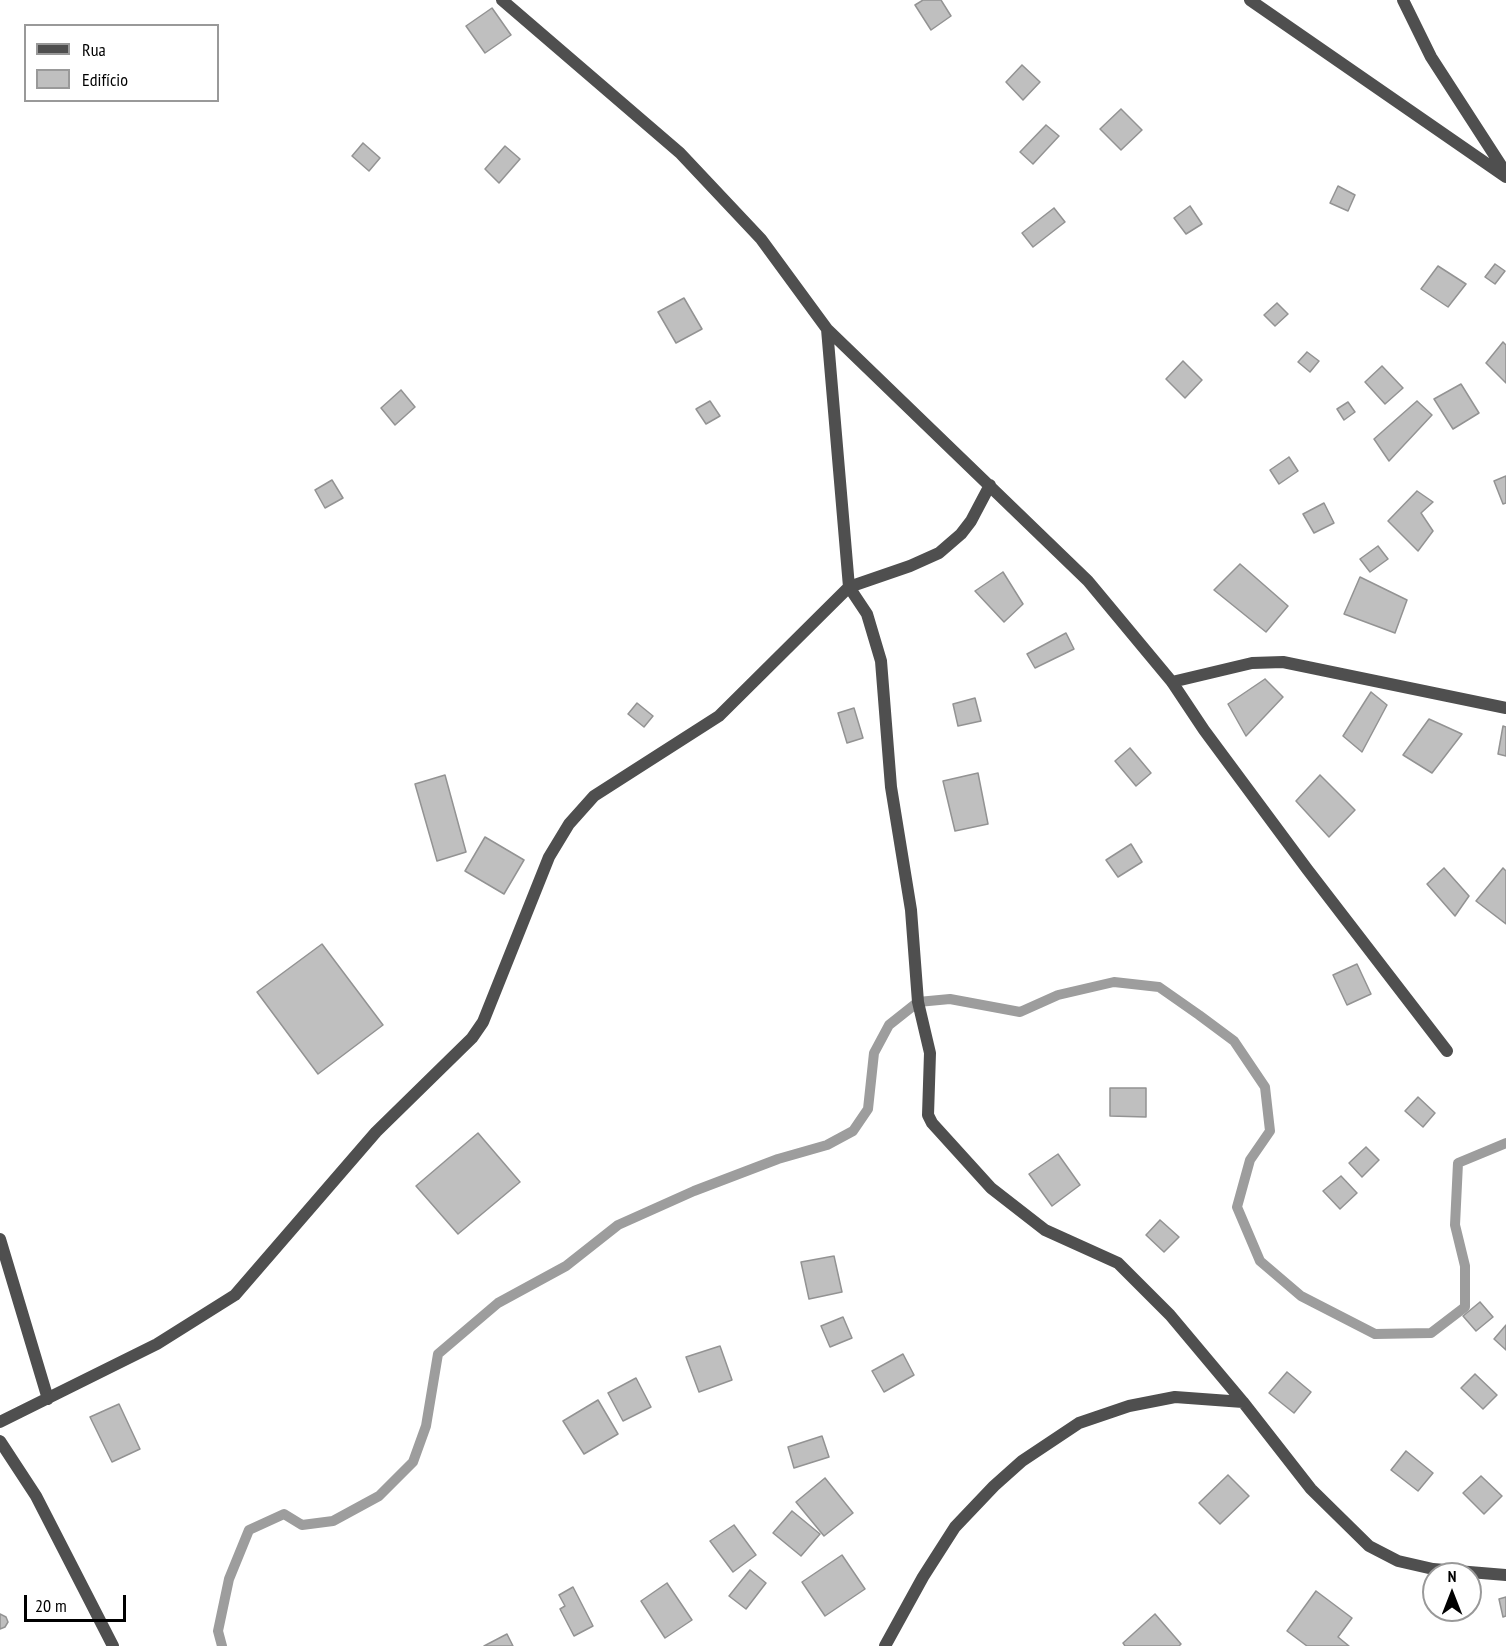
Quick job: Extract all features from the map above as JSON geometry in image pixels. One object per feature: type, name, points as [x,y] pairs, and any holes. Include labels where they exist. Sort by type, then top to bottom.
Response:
[{"type":"street","points":[[502,0],[680,153],[761,239],[826,329],[1088,581],[1172,682],[1204,730],[1447,1052]]},
{"type":"street","points":[[1250,0],[1506,175]]},
{"type":"street","points":[[1403,0],[1431,57],[1506,175]]},
{"type":"street","points":[[826,329],[849,587],[867,614],[881,662],[891,787],[911,910],[918,1002],[930,1053],[927,1105],[932,1123],[991,1188],[1045,1230],[1118,1263],[1170,1315],[1243,1402],[1311,1489],[1369,1546],[1398,1561],[1433,1569],[1506,1575]]},
{"type":"street","points":[[0,1422],[157,1344],[235,1295],[376,1132],[472,1038],[483,1022],[549,857],[569,824],[594,796],[719,716],[849,587],[910,566],[939,553],[961,534],[971,521],[990,485]]},
{"type":"street","points":[[1172,682],[1252,663],[1283,662],[1506,708]]},
{"type":"street","points":[[0,1239],[48,1399]]},
{"type":"street","points":[[885,1646],[923,1577],[955,1527],[994,1486],[1022,1461],[1079,1423],[1129,1406],[1175,1396],[1243,1402]]},
{"type":"street","points":[[0,1441],[36,1496],[113,1646]]},
{"type":"building","points":[[923,0],[941,0],[951,16],[931,30],[915,5]]},
{"type":"building","points":[[492,8],[511,35],[485,53],[466,26]]},
{"type":"building","points":[[1022,65],[1040,82],[1023,100],[1006,82]]},
{"type":"building","points":[[1121,109],[1142,130],[1121,150],[1100,129]]},
{"type":"building","points":[[1046,125],[1059,136],[1033,164],[1020,152]]},
{"type":"building","points":[[363,143],[380,158],[369,171],[352,156]]},
{"type":"building","points":[[505,146],[520,159],[499,183],[485,169]]},
{"type":"building","points":[[1338,186],[1355,195],[1348,211],[1330,203]]},
{"type":"building","points":[[1190,206],[1202,224],[1186,234],[1174,218]]},
{"type":"building","points":[[1054,208],[1065,222],[1033,247],[1022,233]]},
{"type":"building","points":[[1495,264],[1505,271],[1495,284],[1485,277]]},
{"type":"building","points":[[1438,266],[1466,284],[1448,307],[1421,289]]},
{"type":"building","points":[[684,298],[702,329],[676,343],[658,312]]},
{"type":"building","points":[[1277,303],[1288,314],[1275,326],[1264,315]]},
{"type":"building","points":[[1503,342],[1506,345],[1506,383],[1486,363]]},
{"type":"building","points":[[1307,352],[1319,361],[1310,372],[1298,362]]},
{"type":"building","points":[[1183,361],[1202,380],[1185,398],[1166,379]]},
{"type":"building","points":[[1382,366],[1403,388],[1385,404],[1365,382]]},
{"type":"building","points":[[1461,384],[1479,413],[1453,429],[1434,399]]},
{"type":"building","points":[[401,390],[415,407],[395,425],[381,408]]},
{"type":"building","points":[[710,401],[720,416],[706,424],[696,409]]},
{"type":"building","points":[[1417,401],[1432,415],[1389,461],[1374,439]]},
{"type":"building","points":[[1348,402],[1355,412],[1344,420],[1337,409]]},
{"type":"building","points":[[1289,457],[1298,471],[1279,484],[1270,470]]},
{"type":"building","points":[[1506,476],[1506,503],[1503,504],[1494,481]]},
{"type":"building","points":[[332,480],[343,498],[325,508],[315,490]]},
{"type":"building","points":[[1417,491],[1433,502],[1421,513],[1433,531],[1418,551],[1388,521]]},
{"type":"building","points":[[1324,503],[1334,523],[1314,533],[1303,514]]},
{"type":"building","points":[[1378,546],[1388,559],[1370,572],[1360,559]]},
{"type":"building","points":[[1240,564],[1288,606],[1266,632],[1214,590]]},
{"type":"building","points":[[1003,572],[1023,604],[1004,622],[975,591]]},
{"type":"building","points":[[1360,577],[1407,600],[1395,633],[1344,614]]},
{"type":"building","points":[[1066,633],[1074,649],[1035,668],[1027,654]]},
{"type":"building","points":[[1265,679],[1283,697],[1246,736],[1228,704]]},
{"type":"building","points":[[1371,692],[1387,705],[1362,752],[1343,736]]},
{"type":"building","points":[[975,698],[981,721],[958,726],[953,704]]},
{"type":"building","points":[[637,703],[653,716],[644,727],[628,714]]},
{"type":"building","points":[[854,708],[863,738],[847,743],[838,713]]},
{"type":"building","points":[[1429,719],[1462,734],[1432,773],[1403,755]]},
{"type":"building","points":[[1503,726],[1506,727],[1506,756],[1498,754]]},
{"type":"building","points":[[1130,748],[1151,773],[1136,786],[1115,761]]},
{"type":"building","points":[[978,773],[988,824],[955,831],[943,781]]},
{"type":"building","points":[[445,775],[466,852],[437,861],[415,784]]},
{"type":"building","points":[[1320,775],[1355,810],[1329,837],[1296,801]]},
{"type":"building","points":[[485,837],[524,860],[504,894],[465,871]]},
{"type":"building","points":[[1131,844],[1142,862],[1118,877],[1106,860]]},
{"type":"building","points":[[1444,868],[1469,896],[1455,916],[1427,884]]},
{"type":"building","points":[[1503,868],[1506,871],[1506,924],[1476,901]]},
{"type":"building","points":[[322,944],[383,1025],[318,1074],[257,992]]},
{"type":"building","points":[[1357,964],[1371,994],[1347,1005],[1333,975]]},
{"type":"building","points":[[1110,1088],[1146,1088],[1146,1117],[1110,1116]]},
{"type":"building","points":[[1418,1097],[1435,1113],[1423,1127],[1405,1111]]},
{"type":"building","points":[[478,1133],[520,1182],[458,1234],[416,1186]]},
{"type":"building","points":[[1366,1147],[1379,1160],[1362,1177],[1349,1163]]},
{"type":"building","points":[[1058,1154],[1080,1185],[1052,1206],[1029,1174]]},
{"type":"building","points":[[1341,1176],[1357,1193],[1340,1209],[1323,1191]]},
{"type":"building","points":[[1160,1220],[1179,1237],[1164,1252],[1146,1235]]},
{"type":"building","points":[[834,1256],[842,1292],[809,1299],[801,1262]]},
{"type":"building","points":[[1480,1302],[1493,1317],[1476,1331],[1463,1316]]},
{"type":"building","points":[[843,1317],[852,1338],[830,1347],[821,1326]]},
{"type":"building","points":[[1506,1325],[1506,1350],[1494,1339]]},
{"type":"building","points":[[720,1346],[732,1380],[699,1392],[686,1357]]},
{"type":"building","points":[[903,1354],[914,1375],[884,1392],[872,1371]]},
{"type":"building","points":[[1287,1372],[1311,1392],[1294,1413],[1269,1393]]},
{"type":"building","points":[[1475,1374],[1497,1395],[1483,1409],[1461,1388]]},
{"type":"building","points":[[636,1378],[651,1407],[623,1421],[608,1393]]},
{"type":"building","points":[[598,1400],[618,1434],[584,1454],[563,1421]]},
{"type":"building","points":[[119,1404],[140,1449],[112,1462],[90,1417]]},
{"type":"building","points":[[822,1436],[829,1457],[794,1468],[788,1447]]},
{"type":"building","points":[[1406,1451],[1433,1473],[1418,1491],[1391,1470]]},
{"type":"building","points":[[1228,1475],[1249,1496],[1220,1524],[1199,1503]]},
{"type":"building","points":[[1481,1476],[1502,1496],[1484,1514],[1463,1493]]},
{"type":"building","points":[[825,1478],[853,1513],[824,1536],[796,1502]]},
{"type":"building","points":[[792,1511],[820,1534],[801,1556],[773,1533]]},
{"type":"building","points":[[734,1525],[756,1555],[733,1572],[710,1541]]},
{"type":"building","points":[[842,1555],[865,1589],[825,1616],[802,1582]]},
{"type":"building","points":[[750,1570],[766,1583],[746,1609],[729,1596]]},
{"type":"building","points":[[667,1583],[692,1620],[665,1638],[641,1601]]},
{"type":"building","points":[[573,1587],[593,1626],[574,1636],[560,1609],[565,1606],[559,1595]]},
{"type":"building","points":[[1316,1591],[1352,1618],[1338,1637],[1349,1646],[1307,1646],[1287,1631]]},
{"type":"building","points":[[1506,1597],[1506,1616],[1503,1617],[1499,1599]]},
{"type":"building","points":[[0,1614],[6,1617],[8,1622],[0,1629]]},
{"type":"building","points":[[1155,1614],[1181,1644],[1179,1646],[1125,1646],[1123,1643]]},
{"type":"building","points":[[507,1634],[513,1646],[484,1646]]},
{"type":"waterway","points":[[222,1646],[218,1631],[229,1579],[249,1530],[284,1514],[302,1525],[333,1521],[379,1496],[413,1462],[426,1426],[438,1354],[498,1303],[566,1266],[618,1225],[694,1191],[778,1159],[827,1145],[853,1131],[868,1109],[874,1053],[889,1025],[918,1002],[950,999],[1020,1012],[1058,995],[1114,982],[1159,987],[1199,1015],[1234,1041],[1265,1087],[1270,1131],[1250,1160],[1237,1207],[1260,1261],[1301,1296],[1375,1334],[1431,1333],[1465,1307],[1465,1266],[1455,1225],[1458,1163],[1506,1143]]}]
